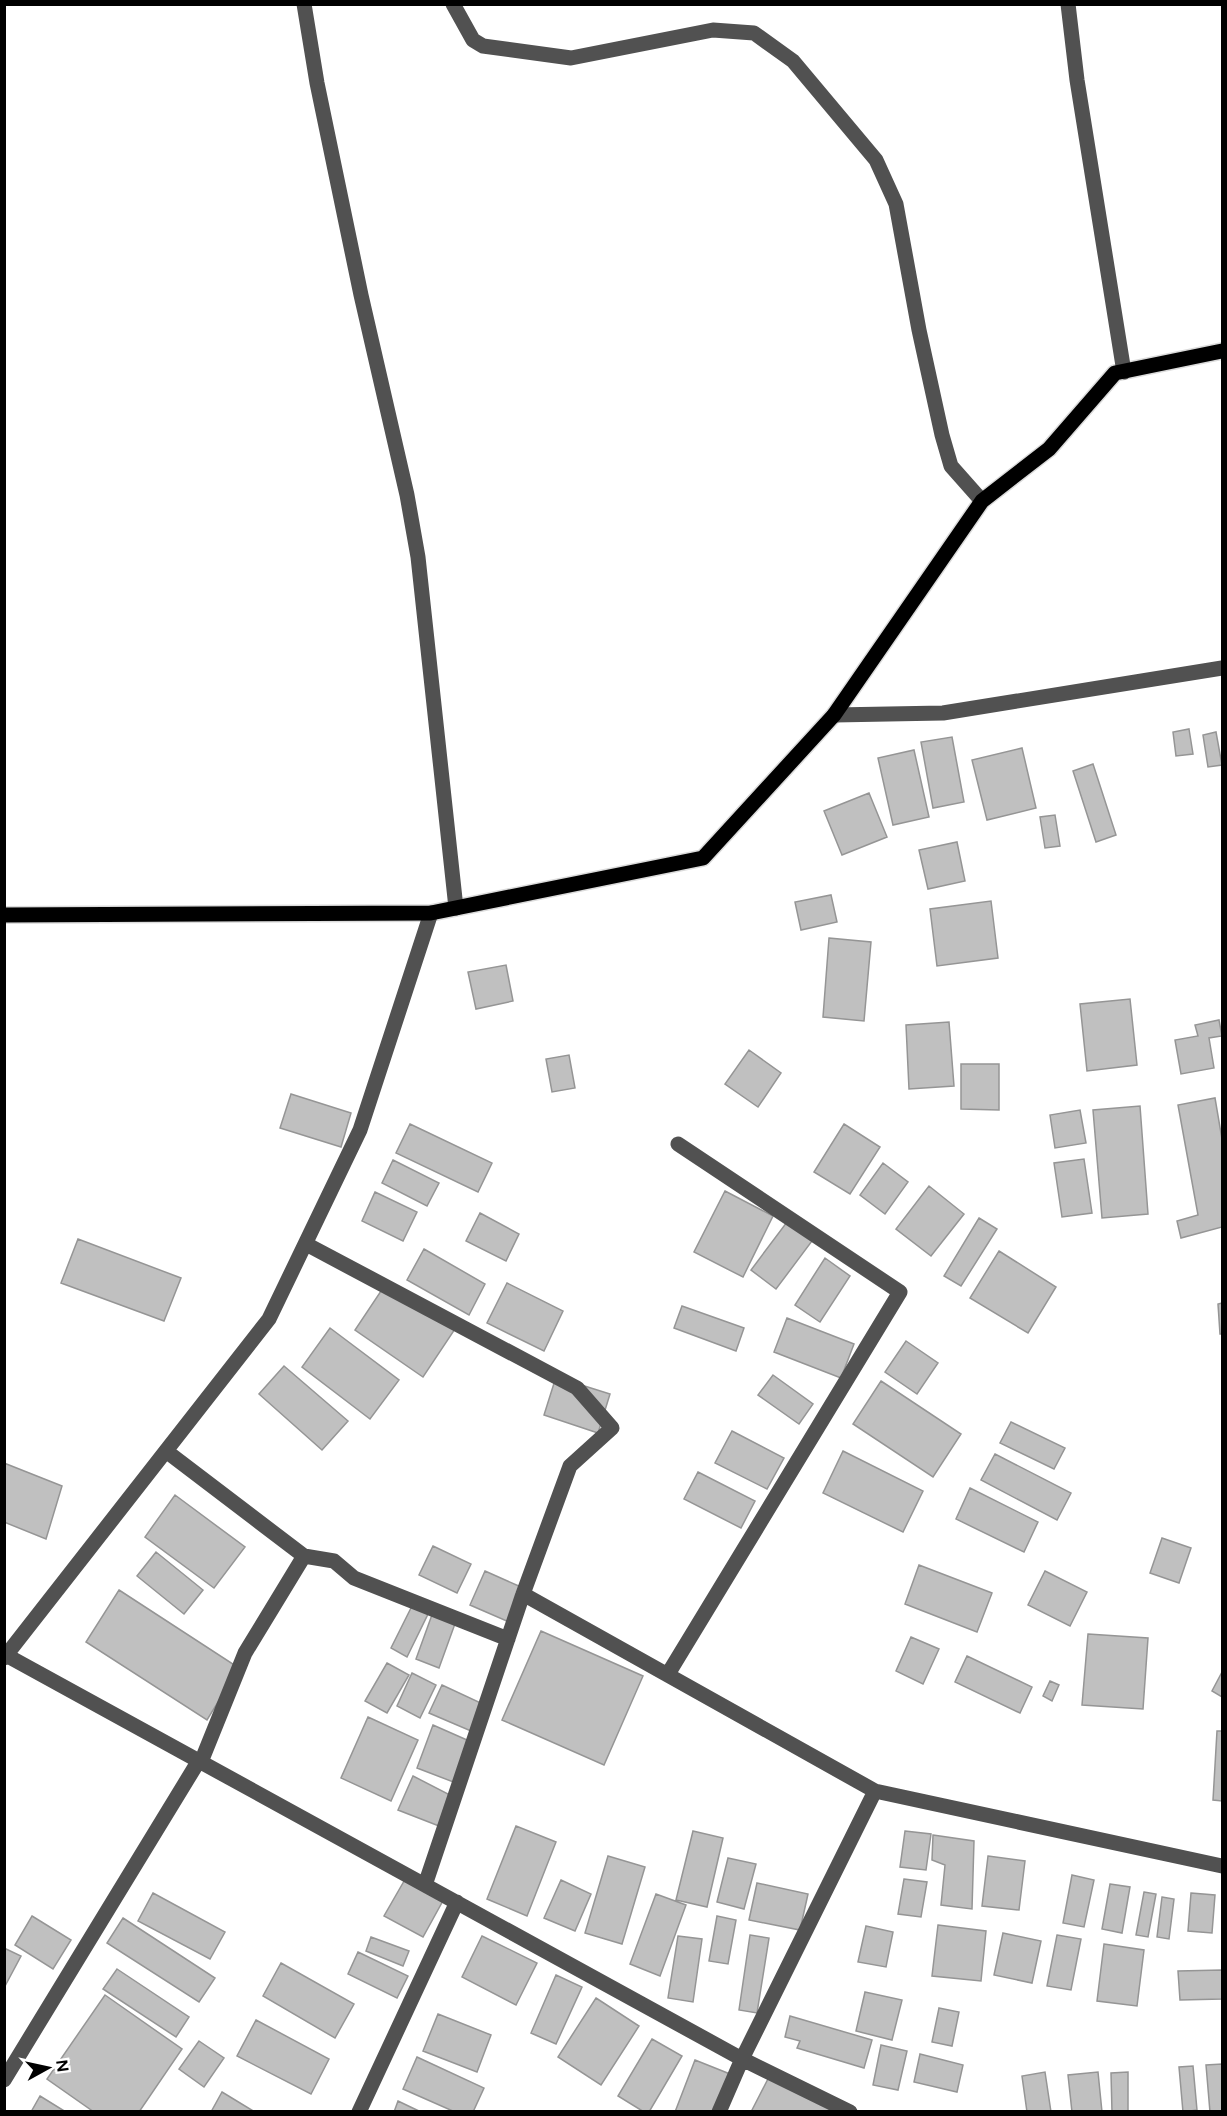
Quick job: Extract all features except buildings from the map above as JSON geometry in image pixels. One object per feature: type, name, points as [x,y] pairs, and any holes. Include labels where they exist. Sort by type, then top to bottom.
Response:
[{"type":"main road","points":[[4,915],[431,913],[703,858],[834,715],[982,501],[1049,449],[1115,373],[1222,351]]},
{"type":"street","points":[[304,4],[361,295],[407,495],[418,557],[456,908]]},
{"type":"street","points":[[453,4],[473,40],[483,46],[571,58],[713,30],[754,33],[793,61],[876,160],[896,204],[919,330],[942,435],[951,466],[982,501]]},
{"type":"street","points":[[1068,4],[1079,92],[1124,372]]},
{"type":"street","points":[[834,715],[944,713],[1222,668]]},
{"type":"street","points":[[431,913],[360,1130],[270,1319],[5,1656],[742,2058],[850,2112]]},
{"type":"street","points":[[668,1674],[900,1292],[678,1144]]},
{"type":"street","points":[[306,1244],[577,1388],[612,1428],[570,1466],[523,1594],[425,1886]]},
{"type":"street","points":[[166,1451],[304,1556],[334,1561],[354,1578],[508,1639]]},
{"type":"street","points":[[4,2080],[198,1762],[201,1762],[245,1653],[304,1556]]},
{"type":"street","points":[[523,1594],[875,1791],[1222,1866]]},
{"type":"street","points":[[719,2112],[742,2058],[875,1791]]},
{"type":"street","points":[[358,2112],[458,1902]]}]
